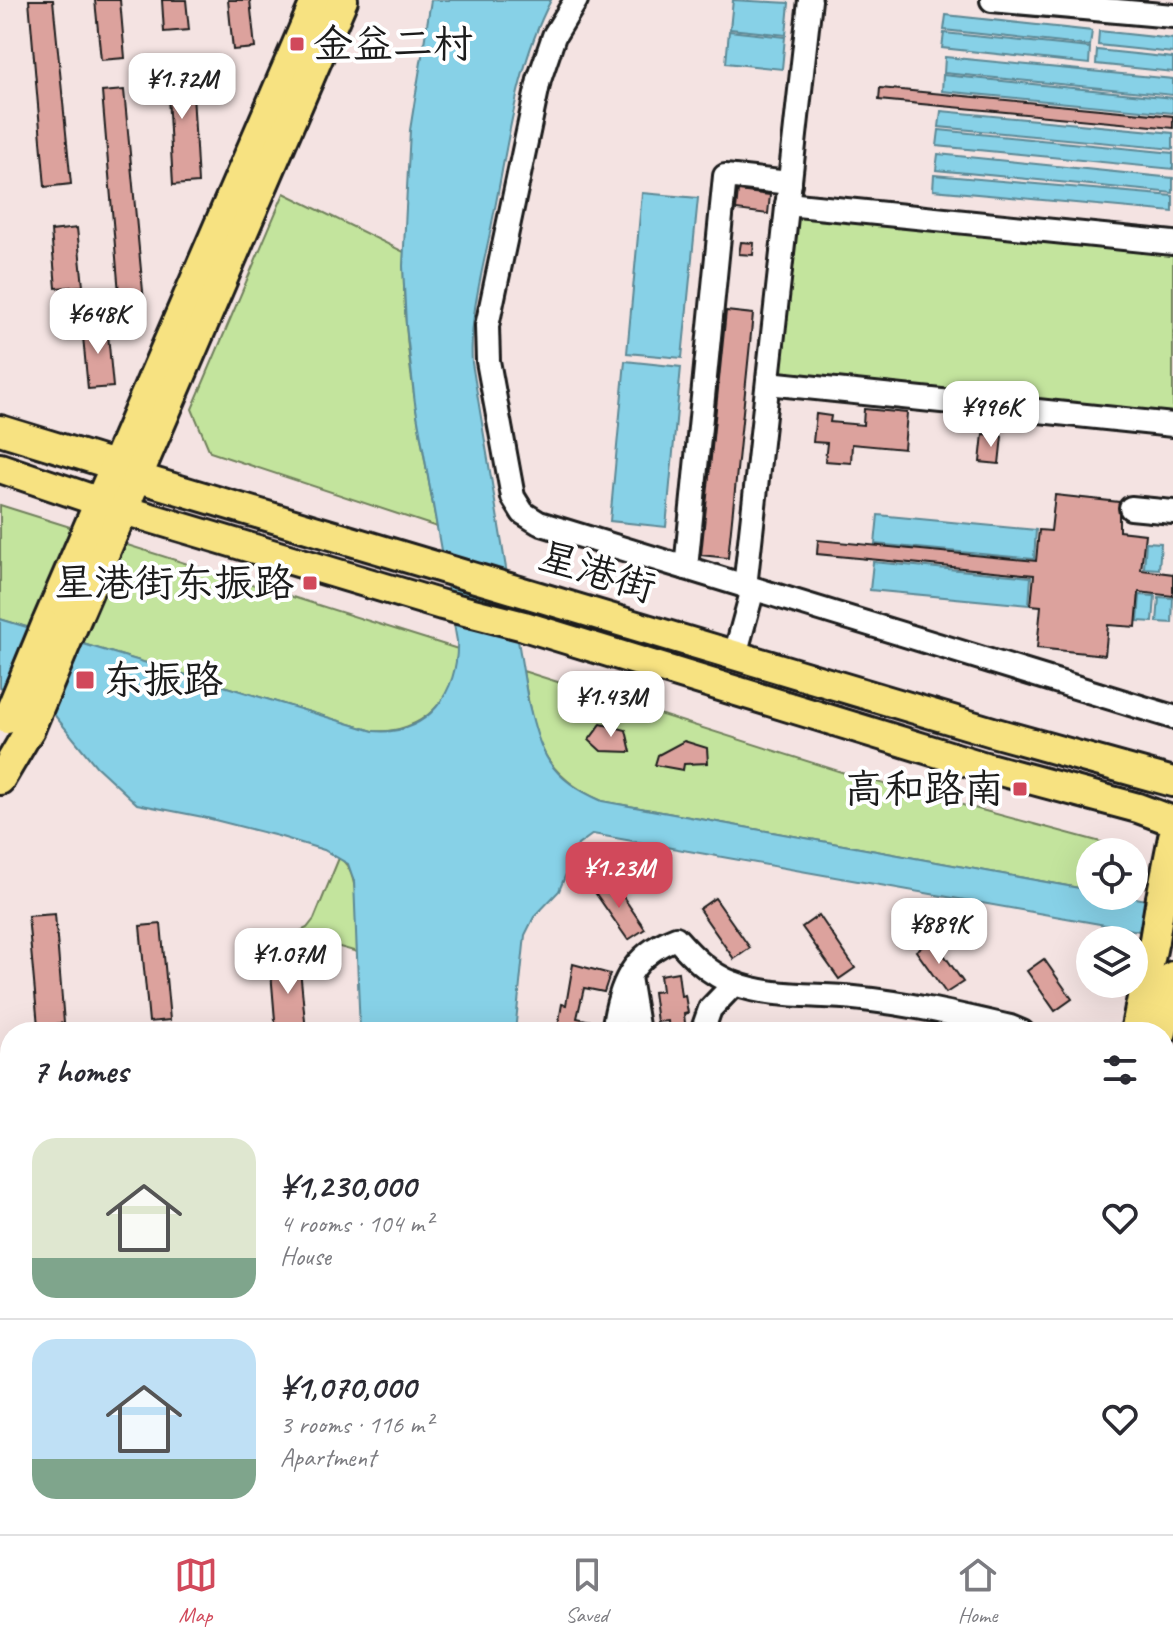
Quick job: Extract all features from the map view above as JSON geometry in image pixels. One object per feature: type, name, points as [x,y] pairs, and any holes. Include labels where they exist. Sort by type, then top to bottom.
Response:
[{"type":"main road","points":[[0,780],[12,726],[112,505],[316,0]]},
{"type":"main road","points":[[125,471],[343,0]]},
{"type":"main road","name":"星港街","points":[[0,430],[434,565],[1173,782]]},
{"type":"main road","name":"星港街","points":[[0,468],[442,605],[524,626],[1173,821]]},
{"type":"main road","points":[[1137,1022],[1173,837]]},
{"type":"main road","points":[[1164,1022],[1173,976]]},
{"type":"street","points":[[576,0],[556,31],[539,80],[487,326],[488,361],[511,489],[523,513],[539,523],[1173,717]]},
{"type":"street","points":[[735,655],[749,588],[810,0]]},
{"type":"street","points":[[992,0],[1173,16]]},
{"type":"street","points":[[686,568],[725,176],[788,194],[1173,243]]},
{"type":"street","points":[[768,383],[1173,425]]},
{"type":"street","points":[[1131,508],[1173,512]]},
{"type":"street","points":[[615,1022],[619,997],[644,955],[653,947],[676,938],[702,965],[734,984],[770,992],[906,1004],[976,1022]]},
{"type":"street","points":[[629,976],[636,1022]]},
{"type":"street","points":[[705,1022],[710,1009],[734,984]]},
{"type":"green space","points":[[284,193],[404,252],[409,355],[437,527],[210,452],[192,409]]},
{"type":"green space","points":[[804,215],[1173,247],[1173,420],[783,375],[780,370],[792,225]]},
{"type":"green space","points":[[0,505],[458,649],[452,682],[444,697],[422,719],[391,731],[373,731],[0,619]]},
{"type":"green space","points":[[523,671],[851,775],[1086,838],[1076,838],[1076,887],[602,801],[580,790],[551,764],[542,749],[531,714]]},
{"type":"green space","points":[[339,858],[346,865],[355,887],[357,952],[294,934],[307,928],[314,919]]},
{"type":"water","points":[[431,0],[551,0],[529,52],[514,107],[478,290],[472,345],[472,363],[528,701],[537,736],[550,762],[569,783],[602,801],[1076,887],[1076,910],[1148,910],[1148,900],[1173,905],[1173,937],[1148,933],[1148,926],[1111,926],[593,834],[578,845],[559,891],[534,917],[525,935],[516,1022],[360,1022],[354,881],[348,864],[324,850],[278,836],[137,804],[96,766],[56,717],[50,705],[0,687],[0,619],[373,731],[392,731],[424,718],[446,693],[456,660],[457,641],[415,403],[403,266],[410,130]]},
{"type":"water","points":[[733,0],[789,3],[786,35],[730,29]]},
{"type":"water","points":[[946,15],[1092,31],[1090,46],[944,30]]},
{"type":"water","points":[[729,31],[785,37],[782,69],[726,63]]},
{"type":"water","points":[[1099,31],[1173,39],[1173,53],[1098,45]]},
{"type":"water","points":[[944,33],[1090,48],[1089,64],[942,48]]},
{"type":"water","points":[[1097,50],[1173,58],[1173,72],[1096,64]]},
{"type":"water","points":[[945,57],[1173,79],[1173,95],[944,73]]},
{"type":"water","points":[[943,75],[1173,98],[1173,113],[942,91]]},
{"type":"water","points":[[941,111],[1173,133],[1173,149],[939,127]]},
{"type":"water","points":[[939,130],[1173,153],[1173,169],[937,146]]},
{"type":"water","points":[[938,154],[1173,178],[1173,193],[936,170]]},
{"type":"water","points":[[934,175],[1173,196],[1173,212],[933,190]]},
{"type":"water","points":[[642,193],[698,198],[682,358],[627,353]]},
{"type":"water","points":[[625,361],[681,367],[666,527],[610,521]]},
{"type":"water","points":[[878,515],[1036,530],[1034,559],[875,544]]},
{"type":"water","points":[[1146,542],[1161,543],[1159,569],[1144,568]]},
{"type":"water","points":[[873,562],[1031,577],[1029,605],[870,590]]},
{"type":"water","points":[[1140,595],[1155,596],[1153,622],[1138,621]]},
{"type":"water","points":[[1159,597],[1173,598],[1172,623],[1157,622]]},
{"type":"building","points":[[29,0],[53,0],[71,184],[45,187]]},
{"type":"building","points":[[95,0],[120,0],[125,58],[101,60]]},
{"type":"building","points":[[162,0],[186,0],[189,30],[164,32]]},
{"type":"building","points":[[228,0],[250,0],[255,48],[233,50]]},
{"type":"building","points":[[191,58],[198,183],[173,185],[166,59]]},
{"type":"building","points":[[880,88],[1173,116],[1173,128],[879,100]]},
{"type":"building","points":[[124,90],[144,302],[120,305],[102,92]]},
{"type":"building","points":[[738,191],[770,195],[768,214],[736,210]]},
{"type":"building","points":[[77,228],[83,286],[56,288],[51,231]]},
{"type":"building","points":[[741,242],[754,243],[753,255],[739,254]]},
{"type":"building","points":[[726,311],[753,314],[728,558],[701,555]]},
{"type":"building","points":[[107,324],[113,387],[88,389],[82,326]]},
{"type":"building","points":[[864,409],[907,413],[904,449],[852,444],[851,463],[825,461],[827,443],[813,442],[816,414],[831,416],[830,422],[863,425]]},
{"type":"building","points":[[983,434],[1002,436],[999,464],[980,462]]},
{"type":"building","points":[[1055,495],[1119,502],[1119,531],[1145,534],[1141,570],[1173,574],[1173,596],[1139,592],[1136,627],[1108,625],[1105,655],[1037,648],[1041,606],[1031,605],[1034,575],[817,554],[818,540],[1036,561],[1039,530],[1051,531]]},
{"type":"building","points":[[601,724],[626,730],[631,752],[601,751],[589,740]]},
{"type":"building","points":[[684,741],[707,748],[708,763],[684,764],[683,770],[655,765],[658,755]]},
{"type":"building","points":[[611,879],[645,929],[628,940],[594,891]]},
{"type":"building","points":[[715,898],[750,948],[734,959],[699,909]]},
{"type":"building","points":[[55,914],[64,1022],[38,1022],[28,916]]},
{"type":"building","points":[[819,915],[855,968],[839,979],[802,927]]},
{"type":"building","points":[[161,924],[170,1020],[149,1022],[140,926]]},
{"type":"building","points":[[933,939],[963,982],[946,993],[916,951]]},
{"type":"building","points":[[299,958],[305,1022],[275,1022],[270,960]]},
{"type":"building","points":[[1044,959],[1072,999],[1055,1011],[1027,971]]},
{"type":"building","points":[[573,964],[610,974],[604,992],[584,988],[577,1018],[596,1022],[559,1022],[562,1004],[566,1005]]},
{"type":"building","points":[[678,972],[681,996],[685,995],[688,1013],[684,1014],[685,1022],[657,1022],[653,992],[662,991],[660,975]]},
{"type":"place","name":"金益二村","points":[[297,44]]},
{"type":"place","name":"星港街东振路","points":[[310,583]]},
{"type":"place","name":"东振路","points":[[85,680]]},
{"type":"place","name":"高和路南","points":[[1020,789]]}]
